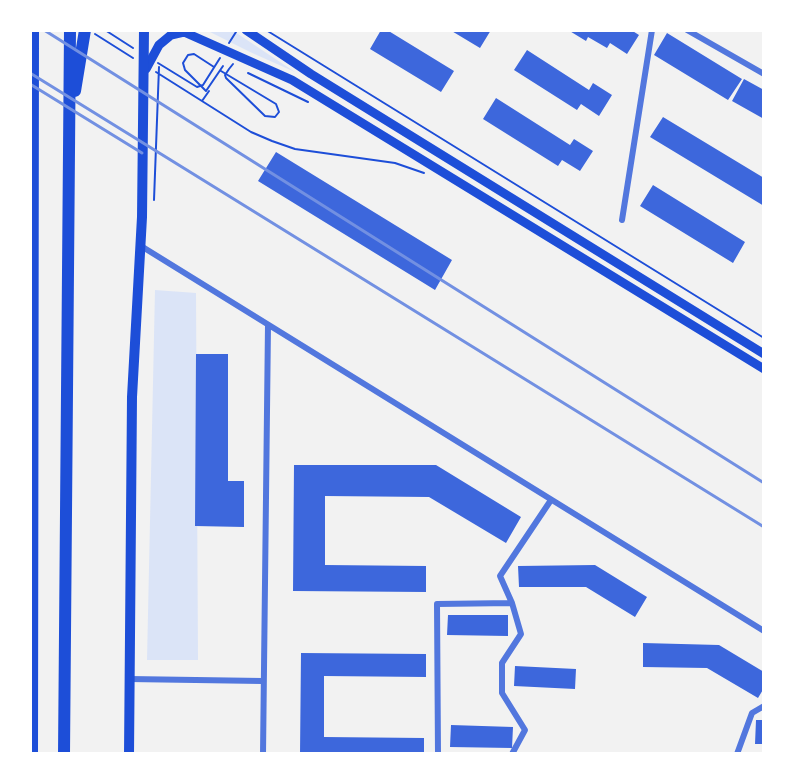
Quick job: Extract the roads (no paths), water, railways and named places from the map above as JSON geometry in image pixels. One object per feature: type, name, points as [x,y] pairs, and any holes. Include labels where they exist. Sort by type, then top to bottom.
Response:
[{"type":"highway","points":[[32,754],[33,30]]},
{"type":"highway","points":[[64,754],[70,30]]},
{"type":"highway","points":[[69,131],[87,30]]},
{"type":"highway","points":[[30,38],[33,57]]},
{"type":"highway","points":[[30,314],[34,329]]},
{"type":"main road","points":[[129,754],[132,397],[150,73],[144,30]]},
{"type":"main road","points":[[246,30],[321,81],[764,354]]},
{"type":"main road","points":[[150,73],[148,62],[159,45],[175,33],[189,32],[314,91],[764,369]]},
{"type":"street","points":[[622,220],[652,30]]},
{"type":"street","points":[[687,30],[764,74]]},
{"type":"street","points":[[140,246],[764,631]]},
{"type":"street","points":[[263,754],[262,681],[268,325]]},
{"type":"street","points":[[512,754],[525,730],[502,693],[502,663],[521,634],[512,603],[500,576],[552,500]]},
{"type":"street","points":[[438,754],[437,604],[512,603]]},
{"type":"street","points":[[129,679],[262,681]]},
{"type":"street","points":[[737,754],[752,713],[764,706]]},
{"type":"railway","points":[[44,30],[764,483]]},
{"type":"railway","points":[[30,73],[764,527]]},
{"type":"railway","points":[[30,84],[142,153]]}]
